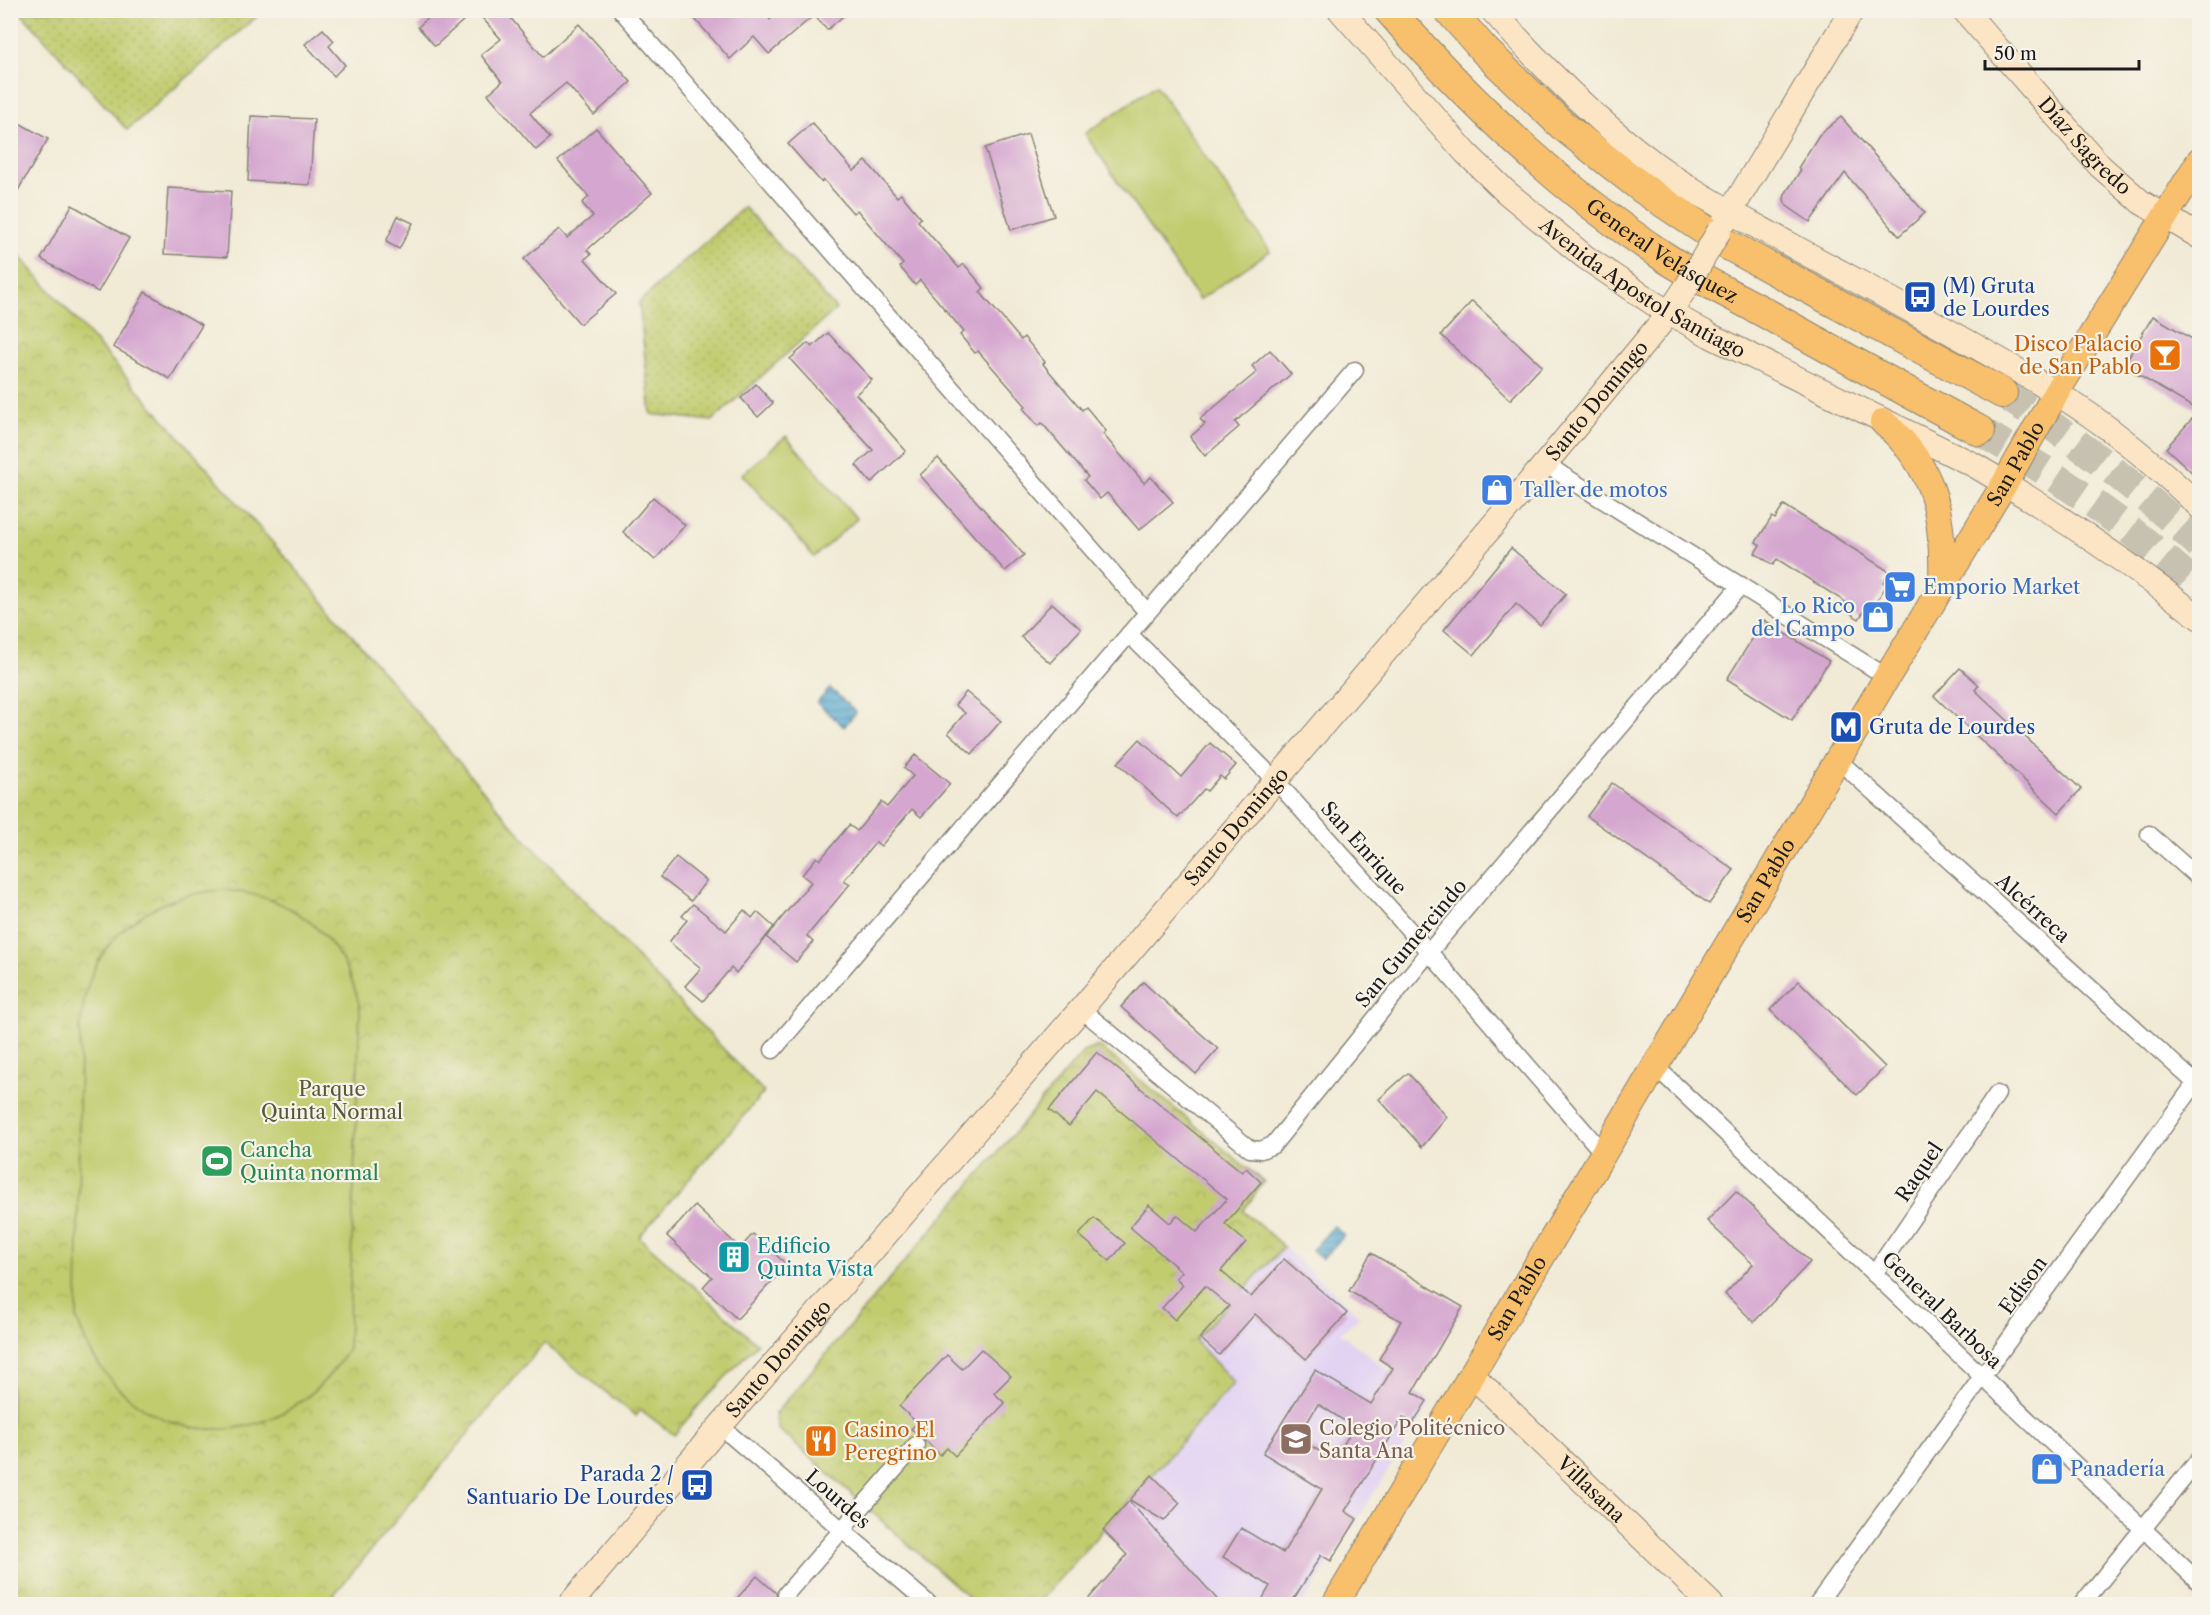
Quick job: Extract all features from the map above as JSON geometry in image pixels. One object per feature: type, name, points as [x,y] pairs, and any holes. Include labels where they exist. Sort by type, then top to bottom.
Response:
[{"type":"highway","name":"General Velásquez","points":[[1389,10],[1439,67],[1508,135],[1618,225],[1667,259],[1980,431]]},
{"type":"highway","name":"General Velásquez","points":[[1449,10],[1493,59],[1562,125],[1600,158],[1671,209],[1763,264],[2002,393]]},
{"type":"main road","name":"San Pablo","points":[[1335,1605],[1887,677],[2005,483],[2056,393],[2199,160]]},
{"type":"main road","points":[[1883,422],[1911,450],[1931,484],[1937,504],[1942,538],[1942,586]]},
{"type":"street","points":[[621,10],[1147,612]]},
{"type":"street","name":"Avenida Apostol Santiago","points":[[1340,10],[1436,121],[1504,190],[1585,257],[1669,313],[1883,422],[1974,465],[2005,483],[2114,554],[2199,618]]},
{"type":"street","points":[[1492,10],[1556,79],[1622,139],[1676,178],[1725,221],[2056,393],[2088,412],[2135,449],[2199,507]]},
{"type":"street","name":"Santo Domingo","points":[[570,1605],[720,1426],[1081,1009],[1545,464],[1669,313],[1852,10]]},
{"type":"street","name":"Díaz Sagredo","points":[[1964,10],[2100,166],[2141,202],[2164,218],[2199,237]]},
{"type":"street","points":[[773,1050],[1354,370]]},
{"type":"street","points":[[1545,464],[1887,677]]},
{"type":"street","name":"San Gumercindo","points":[[1081,1009],[1250,1149],[1261,1150],[1273,1145],[1429,952],[1741,585]]},
{"type":"street","name":"San Enrique","points":[[1129,634],[1275,780],[1429,952],[1604,1154]]},
{"type":"street","name":"Alcérreca","points":[[1838,760],[2198,1082]]},
{"type":"street","points":[[2149,834],[2199,879]]},
{"type":"street","name":"General Barbosa","points":[[1656,1067],[2199,1583]]},
{"type":"street","name":"Edison","points":[[1817,1605],[2198,1082]]},
{"type":"street","name":"Raquel","points":[[1874,1274],[1998,1094]]},
{"type":"street","name":"Villasana","points":[[1472,1375],[1711,1605]]},
{"type":"street","name":"Lourdes","points":[[720,1426],[929,1605]]},
{"type":"street","points":[[786,1594],[916,1445]]},
{"type":"street","points":[[2082,1605],[2199,1458]]},
{"type":"shaded area","name":"Colegio Politécnico Santa Ana","points":[[1284,1247],[1360,1317],[1340,1333],[1431,1403],[1303,1604],[1173,1604],[1103,1530],[1234,1383],[1195,1340]]},
{"type":"green space","points":[[19,11],[263,11],[127,130]]},
{"type":"green space","points":[[1156,85],[1270,251],[1199,300],[1085,134]]},
{"type":"green space","points":[[744,207],[836,309],[712,421],[651,414],[639,302]]},
{"type":"green space","name":"Parque Quinta Normal","points":[[10,245],[295,568],[514,827],[764,1092],[639,1237],[757,1344],[674,1435],[641,1410],[636,1416],[544,1343],[326,1604],[11,1604]]},
{"type":"green space","points":[[786,436],[857,519],[814,557],[742,474]]},
{"type":"green space","points":[[224,890],[273,901],[294,911],[313,925],[329,941],[342,960],[353,983],[360,1008],[348,1349],[318,1387],[282,1413],[242,1427],[202,1428],[163,1418],[128,1397],[98,1363],[77,1319],[80,1029],[86,992],[94,969],[106,949],[121,932],[138,918],[178,898]]},
{"type":"green space","points":[[1099,1046],[1264,1182],[1243,1211],[1284,1247],[1195,1340],[1234,1383],[1037,1604],[976,1604],[778,1429],[775,1414],[1083,1052]]},
{"type":"water","points":[[830,688],[856,712],[844,727],[817,703]]},
{"type":"water","points":[[1334,1226],[1344,1236],[1322,1259],[1312,1250]]},
{"type":"building","points":[[436,10],[475,10],[435,46],[418,27]]},
{"type":"building","points":[[475,10],[504,10],[543,57],[579,24],[631,82],[594,115],[566,83],[530,113],[550,138],[536,150],[488,94],[502,82],[481,55],[501,39]]},
{"type":"building","points":[[687,10],[762,10],[770,20],[782,10],[850,10],[827,30],[814,15],[769,54],[754,37],[730,59]]},
{"type":"building","points":[[323,29],[334,41],[329,46],[345,65],[334,76],[305,44]]},
{"type":"building","points":[[251,116],[314,119],[310,185],[248,181]]},
{"type":"building","points":[[1841,117],[1925,213],[1899,236],[1845,173],[1810,222],[1787,206],[1784,200],[1785,194],[1801,170],[1798,168],[1819,135]]},
{"type":"building","points":[[10,118],[48,139],[10,204]]},
{"type":"building","points":[[812,123],[854,171],[866,161],[897,197],[901,194],[921,218],[918,221],[959,268],[964,264],[984,288],[980,292],[1021,340],[1024,337],[1045,362],[1043,364],[1082,410],[1086,407],[1106,431],[1103,434],[1144,483],[1151,477],[1173,502],[1139,530],[1107,493],[1100,499],[1084,480],[1088,477],[1042,423],[1038,426],[1023,408],[1026,406],[978,351],[975,353],[960,335],[964,332],[920,280],[915,285],[900,267],[903,264],[857,210],[853,213],[824,180],[821,182],[788,144]]},
{"type":"building","points":[[596,128],[652,193],[587,250],[591,254],[585,259],[616,294],[580,324],[524,259],[559,229],[567,238],[593,216],[582,203],[589,197],[558,161]]},
{"type":"building","points":[[1028,134],[1054,216],[1011,230],[985,148]]},
{"type":"building","points":[[168,188],[231,191],[227,257],[164,254]]},
{"type":"building","points":[[72,205],[129,238],[98,292],[41,259]]},
{"type":"building","points":[[398,216],[413,223],[399,249],[386,242]]},
{"type":"building","points":[[145,292],[202,325],[170,379],[113,347]]},
{"type":"building","points":[[1472,301],[1542,366],[1510,400],[1441,335]]},
{"type":"building","name":"Disco Palacio de San Pablo","points":[[2153,316],[2199,343],[2199,411],[2123,366]]},
{"type":"building","points":[[828,333],[872,380],[856,394],[906,451],[871,483],[856,465],[873,450],[790,359],[808,343],[812,347]]},
{"type":"building","points":[[1270,350],[1291,374],[1235,422],[1239,427],[1205,456],[1190,437],[1205,424],[1200,419],[1257,372],[1252,366]]},
{"type":"building","points":[[756,384],[773,403],[758,417],[741,398]]},
{"type":"building","points":[[2199,411],[2199,479],[2166,448]]},
{"type":"building","points":[[938,458],[1024,555],[1005,571],[920,475]]},
{"type":"building","points":[[653,497],[685,525],[655,560],[623,532]]},
{"type":"building","points":[[1784,505],[1890,572],[1883,582],[1887,585],[1868,614],[1864,611],[1859,619],[1844,609],[1847,603],[1777,559],[1773,565],[1755,553],[1760,545],[1756,542],[1772,517],[1775,519]]},
{"type":"building","points":[[1511,548],[1566,594],[1540,625],[1516,604],[1474,655],[1444,630]]},
{"type":"building","points":[[1052,603],[1081,629],[1050,663],[1021,637]]},
{"type":"building","points":[[1764,620],[1829,661],[1792,720],[1727,679]]},
{"type":"building","points":[[1960,668],[1979,685],[1975,690],[2081,789],[2059,813],[1934,696]]},
{"type":"building","points":[[966,692],[1001,721],[972,754],[948,733],[965,713],[955,705]]},
{"type":"building","points":[[1140,739],[1181,777],[1210,743],[1236,765],[1224,779],[1220,776],[1207,791],[1204,789],[1178,818],[1118,763]]},
{"type":"building","points":[[915,755],[950,784],[921,817],[912,809],[881,846],[876,842],[844,880],[850,884],[807,936],[813,942],[796,962],[766,937],[811,882],[802,875],[817,857],[820,860],[849,825],[857,831],[881,802],[887,807],[913,776],[904,768]]},
{"type":"building","points":[[1612,783],[1734,870],[1709,904],[1587,816]]},
{"type":"building","points":[[676,857],[706,881],[691,901],[660,877]]},
{"type":"building","points":[[693,904],[726,931],[744,910],[752,918],[757,912],[774,927],[736,973],[731,968],[703,1001],[685,986],[701,968],[669,942],[687,920],[682,916]]},
{"type":"building","points":[[1799,981],[1885,1067],[1857,1095],[1770,1010]]},
{"type":"building","points":[[1143,982],[1218,1049],[1196,1074],[1121,1007]]},
{"type":"building","points":[[1097,1052],[1242,1172],[1246,1168],[1261,1182],[1225,1224],[1246,1242],[1221,1271],[1251,1297],[1284,1259],[1347,1313],[1306,1359],[1255,1314],[1219,1355],[1200,1338],[1229,1306],[1205,1286],[1175,1320],[1162,1308],[1183,1285],[1176,1278],[1182,1272],[1130,1227],[1149,1205],[1170,1223],[1177,1215],[1197,1232],[1227,1199],[1097,1092],[1069,1126],[1049,1110]]},
{"type":"building","points":[[1408,1073],[1447,1117],[1422,1147],[1379,1099]]},
{"type":"building","points":[[1736,1191],[1810,1262],[1754,1322],[1725,1294],[1753,1264],[1707,1221]]},
{"type":"building","name":"Edificio Quinta Vista","points":[[695,1206],[740,1248],[753,1234],[787,1265],[737,1319],[703,1287],[712,1277],[667,1236]]},
{"type":"building","points":[[1094,1218],[1125,1243],[1110,1261],[1079,1235]]},
{"type":"building","points":[[1371,1253],[1463,1307],[1413,1392],[1427,1401],[1413,1423],[1403,1417],[1345,1511],[1357,1519],[1331,1561],[1321,1555],[1290,1605],[1259,1605],[1270,1586],[1223,1557],[1241,1528],[1283,1553],[1322,1489],[1263,1453],[1315,1370],[1371,1404],[1393,1368],[1379,1359],[1401,1321],[1349,1291]],"holes":[[[1318,1404],[1354,1427],[1334,1460],[1298,1438]]]},
{"type":"building","points":[[981,1349],[1011,1376],[994,1393],[1005,1403],[955,1456],[947,1448],[940,1455],[911,1429],[917,1423],[899,1406],[947,1355],[962,1369]]},
{"type":"building","points":[[1152,1475],[1180,1503],[1164,1521],[1130,1500]]},
{"type":"building","points":[[1129,1501],[1222,1605],[1083,1605],[1127,1555],[1103,1530]]},
{"type":"building","points":[[757,1576],[776,1593],[779,1601],[788,1605],[731,1605]]},
{"type":"tunnel","points":[[2002,393],[2104,464],[2200,545]]},
{"type":"tunnel","points":[[1980,431],[2038,466],[2094,504],[2200,589]]},
{"type":"place","name":"(M) Gruta de Lourdes","points":[[1920,297]]},
{"type":"place","name":"Disco Palacio de San Pablo","points":[[2165,355]]},
{"type":"place","name":"Taller de motos","points":[[1497,490]]},
{"type":"place","name":"Emporio Market","points":[[1900,587]]},
{"type":"place","name":"Lo Rico del Campo","points":[[1878,617]]},
{"type":"place","name":"Gruta de Lourdes","points":[[1846,727]]},
{"type":"place","name":"Cancha Quinta normal","points":[[217,1161]]},
{"type":"place","name":"Edificio Quinta Vista","points":[[734,1257]]},
{"type":"place","name":"Colegio Politécnico Santa Ana","points":[[1296,1439]]},
{"type":"place","name":"Casino El Peregrino","points":[[821,1441]]},
{"type":"place","name":"Panadería","points":[[2047,1469]]},
{"type":"place","name":"Parada 2 / Santuario De Lourdes","points":[[697,1485]]}]
